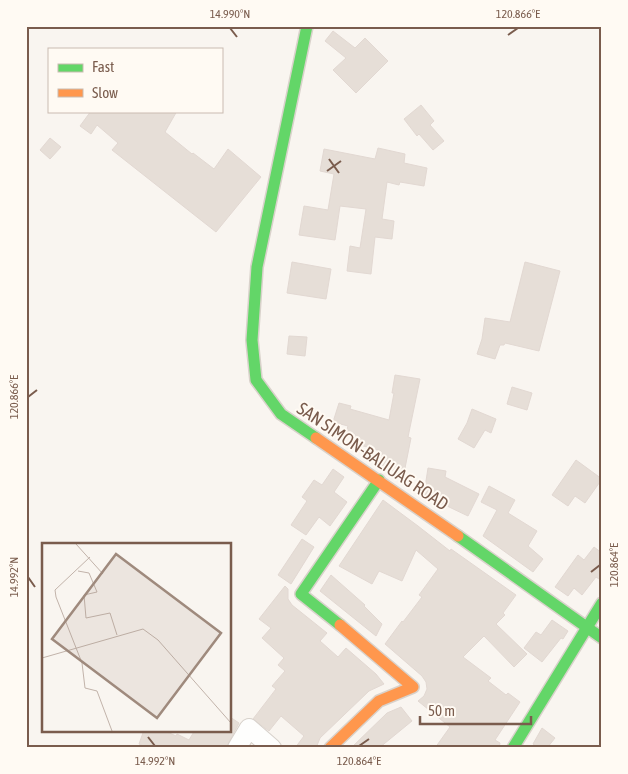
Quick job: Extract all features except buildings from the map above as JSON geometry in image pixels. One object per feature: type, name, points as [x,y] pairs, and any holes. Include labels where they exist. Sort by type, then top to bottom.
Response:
[{"type":"main road","name":"SAN SIMON-BALIUAG ROAD","points":[[307,26],[257,267],[252,340],[256,380],[281,414],[379,480],[602,638]]},
{"type":"main road","points":[[330,748],[379,701],[413,688],[373,652],[301,594],[379,480]]},
{"type":"main road","points":[[513,748],[602,603]]},
{"type":"street","points":[[237,748],[249,728],[272,748]]},
{"type":"traffic: fast","points":[[307,26],[257,267],[252,340],[256,380],[281,414],[316,438]]},
{"type":"traffic: fast","points":[[340,625],[301,594],[379,480]]},
{"type":"traffic: fast","points":[[458,536],[602,638]]},
{"type":"traffic: fast","points":[[513,748],[602,603]]},
{"type":"traffic: slow","points":[[316,438],[458,536]]},
{"type":"traffic: slow","points":[[330,748],[379,701],[413,687],[340,625]]}]
